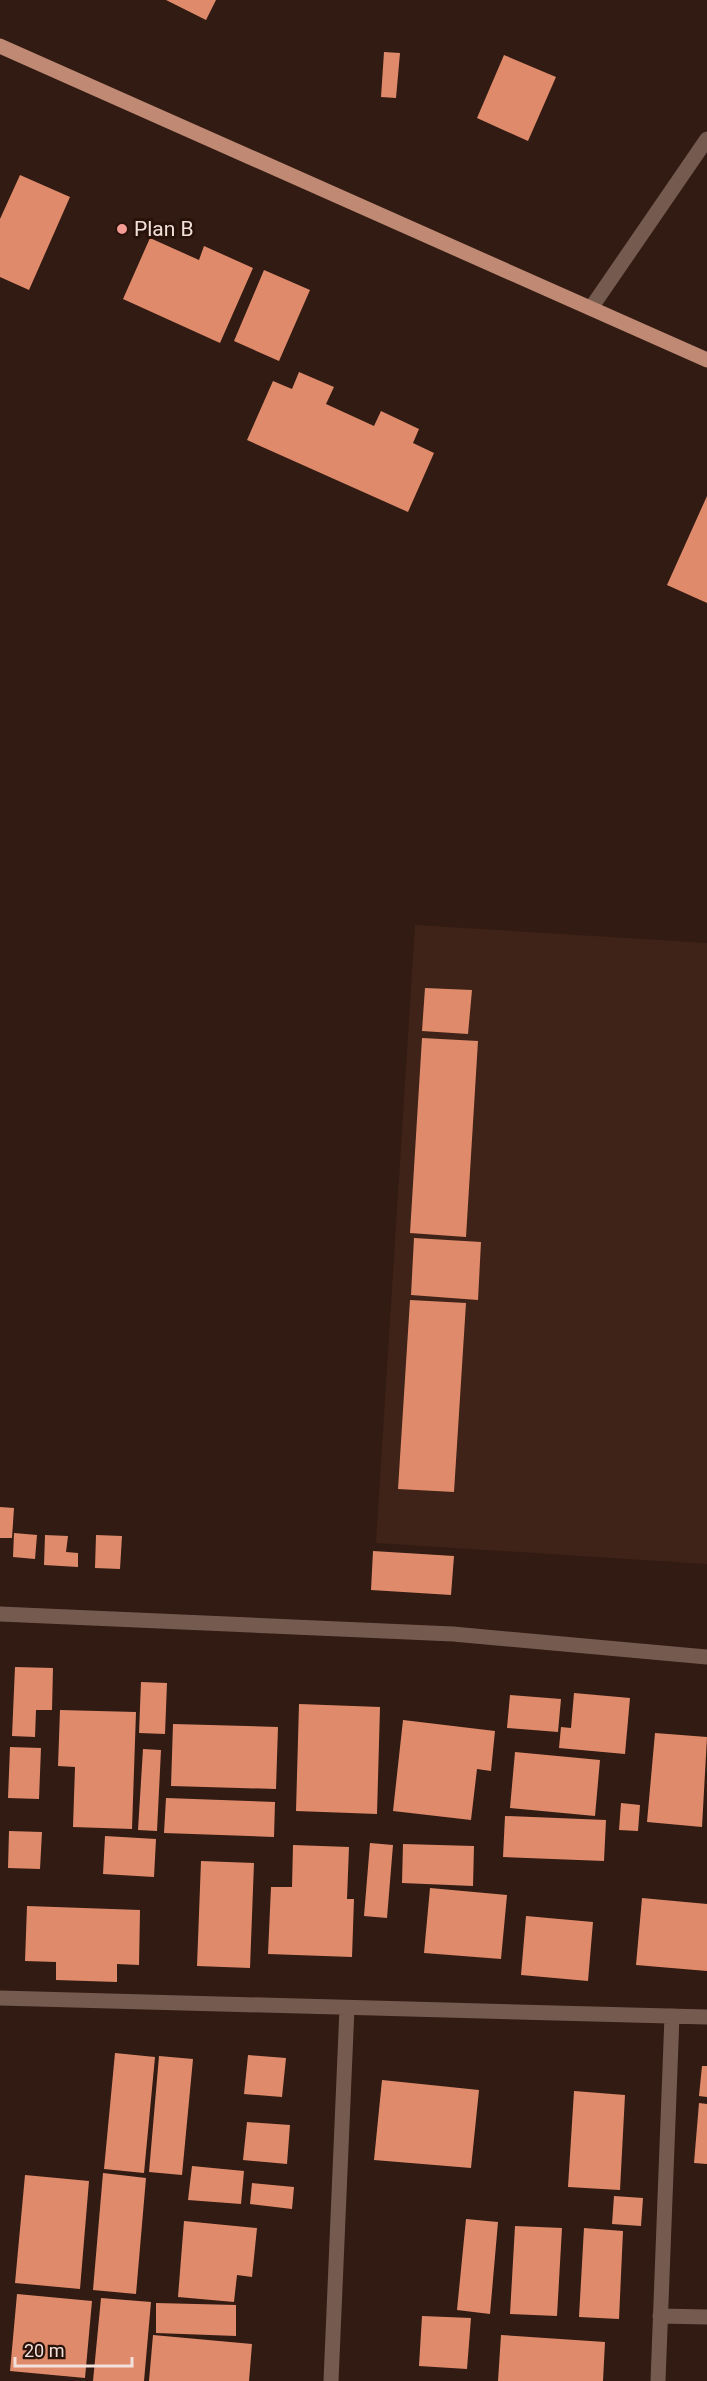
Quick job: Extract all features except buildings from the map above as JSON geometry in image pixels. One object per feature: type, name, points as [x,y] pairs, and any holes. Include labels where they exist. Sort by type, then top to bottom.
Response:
[{"type":"main road","points":[[0,46],[707,360]]},
{"type":"street","points":[[591,308],[707,139]]},
{"type":"street","points":[[0,1614],[453,1634],[707,1657]]},
{"type":"street","points":[[0,1998],[707,2017]]},
{"type":"street","points":[[331,2381],[347,2008]]},
{"type":"street","points":[[658,2381],[672,2016]]},
{"type":"street","points":[[660,2316],[707,2317]]},
{"type":"shaded area","points":[[415,925],[707,943],[707,1564],[376,1543]]},
{"type":"place","name":"Plan B","points":[[122,229]]}]
